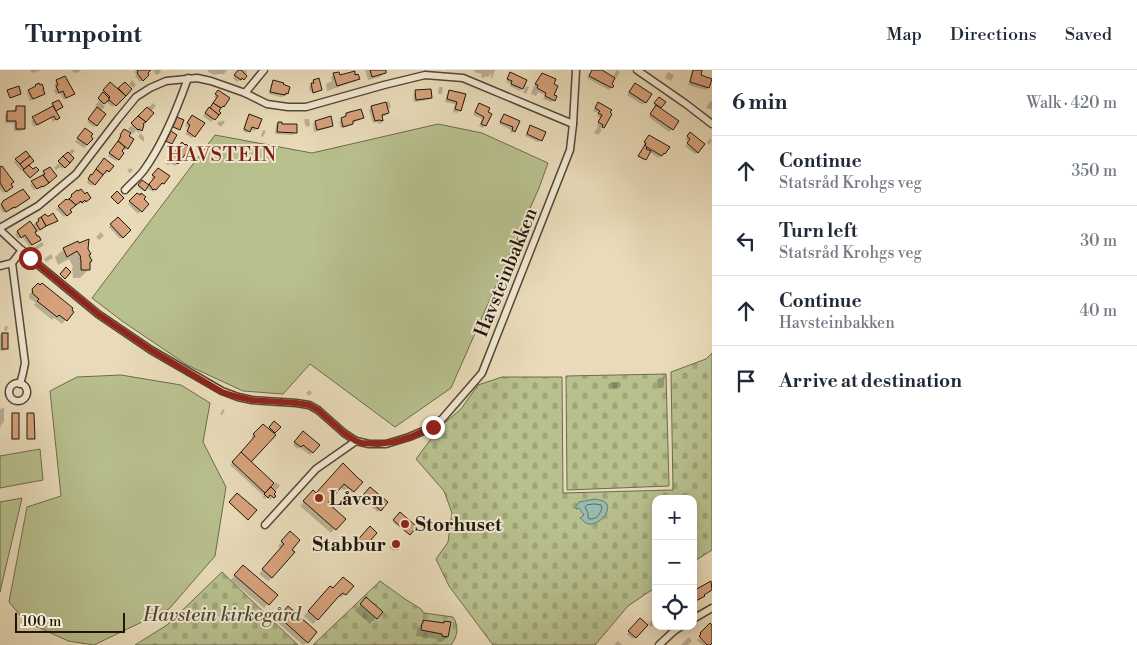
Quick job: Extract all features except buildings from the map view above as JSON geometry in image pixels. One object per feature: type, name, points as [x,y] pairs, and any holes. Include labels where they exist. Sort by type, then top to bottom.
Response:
[{"type":"street","points":[[245,93],[264,70]]},
{"type":"street","name":"Havsteinbakken","points":[[356,441],[369,444],[386,444],[410,437],[433,427],[482,373],[570,150],[576,70]]},
{"type":"street","points":[[637,70],[712,124]]},
{"type":"street","points":[[265,525],[316,469],[356,441],[318,410],[309,405],[252,400],[222,392],[151,350],[98,314],[0,229],[38,206],[76,174],[136,97],[166,81],[197,78],[245,93],[267,104],[306,107],[384,84],[425,75],[463,78],[573,124]]},
{"type":"street","points":[[125,190],[144,171],[154,154],[176,112],[188,78]]},
{"type":"street","points":[[20,384],[24,362],[12,264],[22,250]]},
{"type":"street","points":[[0,266],[12,264]]},
{"type":"street","points":[[697,617],[712,608]]},
{"type":"street","points":[[659,645],[676,630]]},
{"type":"green space","points":[[438,124],[482,133],[548,163],[539,188],[451,388],[395,427],[310,364],[283,394],[243,391],[187,365],[122,321],[92,298],[215,135],[312,153]]},
{"type":"green space","points":[[712,353],[712,550],[697,559],[697,495],[652,495],[652,590],[628,606],[595,645],[493,645],[449,586],[436,559],[448,542],[452,513],[444,491],[416,459],[440,427],[461,409],[478,385],[502,377],[562,377],[563,493],[673,490],[671,372],[706,359]]},
{"type":"green space","points":[[666,374],[669,486],[567,490],[566,376]]},
{"type":"green space","points":[[121,375],[181,385],[210,403],[203,442],[226,487],[215,556],[169,609],[94,645],[68,641],[25,621],[9,602],[27,507],[61,496],[50,391],[77,377]]},
{"type":"green space","points":[[40,449],[43,480],[0,488],[0,456]]},
{"type":"green space","points":[[22,498],[0,592],[0,502]]},
{"type":"green space","name":"Havstein kirkegård","points":[[222,572],[298,645],[135,645],[167,625]]},
{"type":"green space","name":"Havstein kirkegård","points":[[380,581],[424,613],[453,617],[457,631],[451,645],[313,645]]},
{"type":"water","points":[[595,499],[606,503],[608,506],[606,514],[595,523],[586,523],[580,518],[584,515],[579,508],[576,509],[576,506],[579,502]]},
{"type":"place","name":"Låven","points":[[319,498]]},
{"type":"place","name":"Storhuset","points":[[405,524]]},
{"type":"place","name":"Stabbur","points":[[396,544]]},
{"type":"district","name":"HAVSTEIN","points":[[222,154]]},
{"type":"route","points":[[30,258],[98,314],[151,350],[222,392],[252,400],[309,405],[318,410],[344,433],[362,443],[386,444],[410,437],[433,427]]}]
